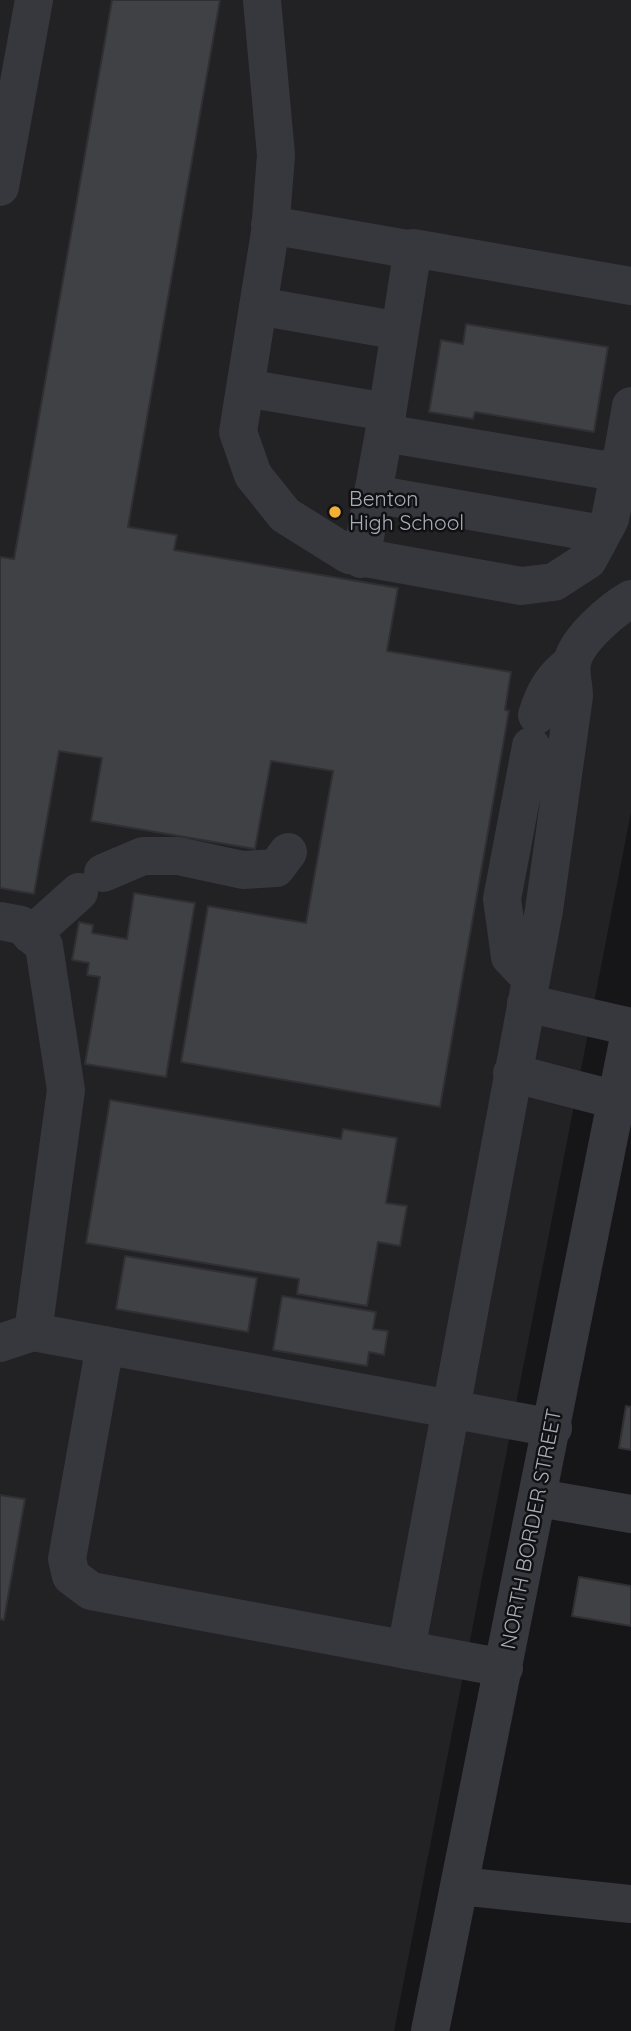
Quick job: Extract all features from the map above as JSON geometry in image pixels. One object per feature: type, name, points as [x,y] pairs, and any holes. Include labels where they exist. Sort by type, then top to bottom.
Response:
[{"type":"street","points":[[0,187],[34,0]]},
{"type":"street","points":[[261,0],[276,155],[270,225],[238,432],[253,475],[285,515],[349,555],[360,559],[521,586],[554,582],[588,560],[610,519],[626,464],[631,406]]},
{"type":"street","points":[[270,225],[631,286]]},
{"type":"street","points":[[360,559],[386,423],[413,250]]},
{"type":"street","points":[[258,306],[400,331]]},
{"type":"street","points":[[245,388],[386,423],[604,470],[626,464]]},
{"type":"street","points":[[373,494],[602,534]]},
{"type":"street","points":[[406,1650],[544,911],[574,696],[572,663],[576,652],[603,619],[631,599]]},
{"type":"street","points":[[572,663],[558,674],[545,690],[534,731],[502,899],[510,957],[528,990],[631,1027]]},
{"type":"street","points":[[289,852],[276,868],[243,870],[178,856],[143,856],[91,882],[16,928],[44,946],[66,1090],[16,1338],[105,1345],[552,1428]]},
{"type":"street","name":"NORTH BORDER STREET","points":[[430,2031],[552,1428],[620,1142],[616,1100],[631,1027]]},
{"type":"street","points":[[512,1073],[616,1100]]},
{"type":"street","points":[[105,1345],[67,1559],[71,1576],[90,1591],[504,1668]]},
{"type":"street","points":[[539,1497],[631,1514]]},
{"type":"street","points":[[460,1886],[631,1904]]},
{"type":"shaded area","points":[[0,0],[631,0],[631,812],[394,2031],[0,2031]]},
{"type":"building","points":[[112,0],[220,0],[128,527],[177,535],[174,550],[398,588],[387,651],[511,672],[505,710],[509,711],[440,1107],[181,1062],[208,906],[306,923],[333,771],[271,761],[255,849],[91,821],[102,758],[59,751],[34,894],[0,888],[0,557],[14,559]]},
{"type":"building","points":[[466,324],[608,347],[594,432],[475,412],[473,419],[429,412],[441,340],[463,344]]},
{"type":"building","points":[[134,893],[195,903],[166,1077],[85,1064],[100,977],[87,975],[89,963],[72,960],[79,922],[93,925],[92,933],[127,939]]},
{"type":"building","points":[[110,1100],[341,1139],[343,1129],[397,1138],[386,1203],[407,1206],[400,1246],[378,1242],[367,1306],[297,1294],[299,1279],[86,1243]]},
{"type":"building","points":[[125,1256],[257,1278],[248,1332],[116,1309]]},
{"type":"building","points":[[282,1296],[376,1312],[373,1329],[388,1331],[384,1355],[369,1352],[367,1366],[273,1350]]},
{"type":"building","points":[[626,1406],[631,1407],[631,1450],[619,1448]]},
{"type":"building","points":[[0,1495],[25,1499],[4,1620],[0,1619]]},
{"type":"building","points":[[579,1577],[631,1586],[631,1626],[572,1616]]},
{"type":"place","name":"Benton High School","points":[[335,512]]}]
